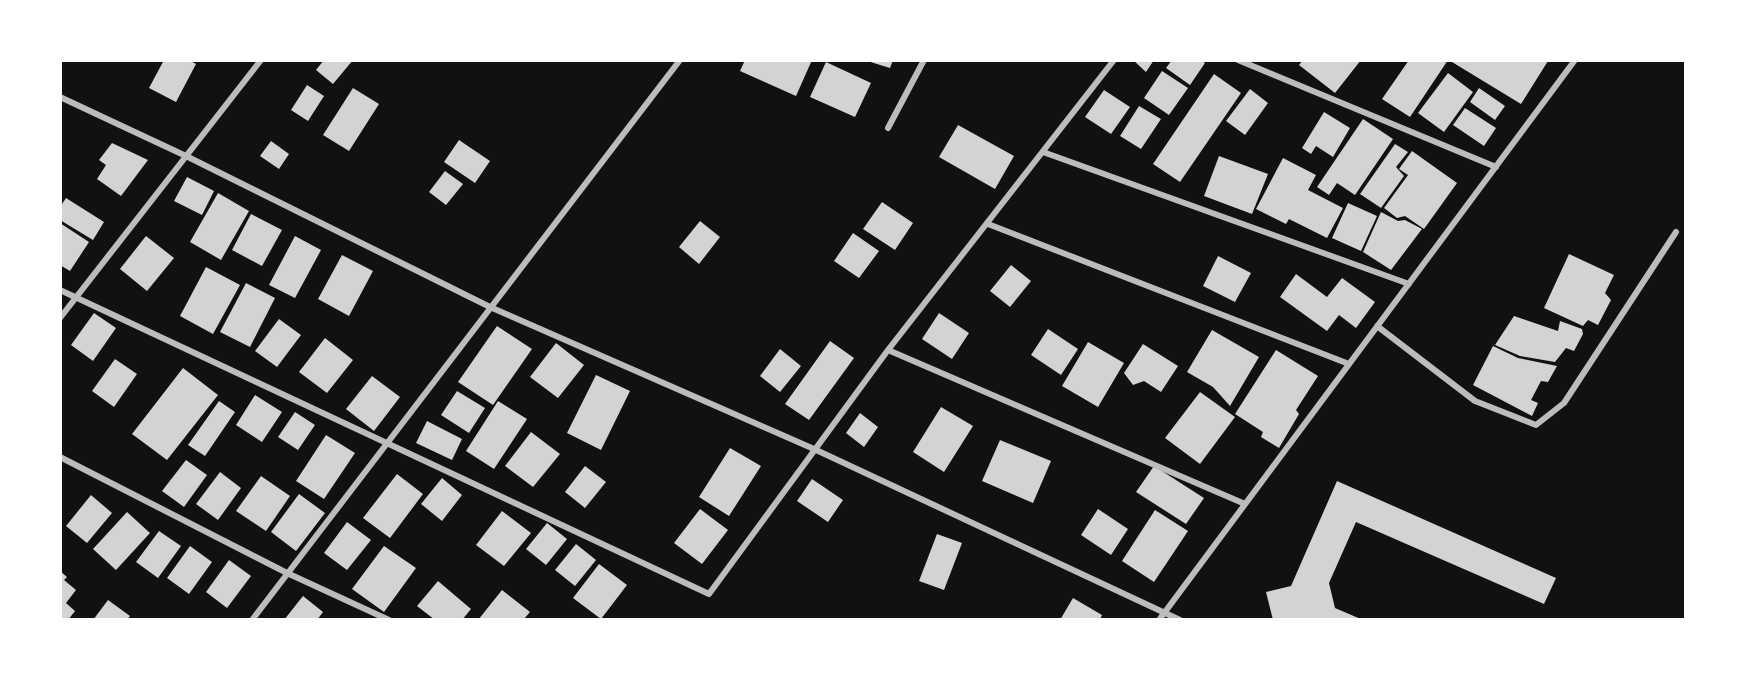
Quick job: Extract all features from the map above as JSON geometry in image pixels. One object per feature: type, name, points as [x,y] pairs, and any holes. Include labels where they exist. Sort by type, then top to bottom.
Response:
[{"type":"street","points":[[60,318],[261,60]]},
{"type":"street","points":[[252,620],[680,60]]},
{"type":"street","points":[[888,128],[924,60]]},
{"type":"street","points":[[60,290],[386,445],[709,594],[888,350],[1114,60]]},
{"type":"street","points":[[1238,60],[1496,167]]},
{"type":"street","points":[[1159,620],[1575,60]]},
{"type":"street","points":[[60,98],[186,156],[489,307],[814,449],[1180,620]]},
{"type":"street","points":[[1043,152],[1409,284]]},
{"type":"street","points":[[988,224],[1349,364]]},
{"type":"street","points":[[1377,326],[1475,401],[1536,425],[1563,403],[1676,232]]},
{"type":"street","points":[[888,350],[1245,504]]},
{"type":"street","points":[[60,457],[287,573],[389,620]]},
{"type":"building","points":[[164,60],[189,60],[196,64],[176,102],[149,88]]},
{"type":"building","points":[[324,60],[353,60],[333,84],[316,70]]},
{"type":"building","points":[[745,60],[812,60],[796,96],[740,71]]},
{"type":"building","points":[[864,60],[893,60],[890,68]]},
{"type":"building","points":[[1133,60],[1154,60],[1146,72]]},
{"type":"building","points":[[1172,60],[1200,60],[1205,63],[1190,85],[1166,68]]},
{"type":"building","points":[[1303,60],[1361,60],[1335,93],[1299,65]]},
{"type":"building","points":[[1409,60],[1448,60],[1410,117],[1382,99]]},
{"type":"building","points":[[1453,60],[1548,61],[1521,104],[1452,62]]},
{"type":"building","points":[[826,62],[871,83],[855,117],[810,97]]},
{"type":"building","points":[[1162,71],[1188,88],[1169,115],[1144,98]]},
{"type":"building","points":[[1448,73],[1473,92],[1444,132],[1418,113]]},
{"type":"building","points":[[1214,74],[1241,93],[1180,182],[1153,164]]},
{"type":"building","points":[[307,85],[324,96],[308,121],[291,110]]},
{"type":"building","points":[[353,88],[379,104],[349,151],[323,135]]},
{"type":"building","points":[[1479,88],[1505,106],[1495,120],[1470,102]]},
{"type":"building","points":[[1250,89],[1268,103],[1245,135],[1226,121]]},
{"type":"building","points":[[1104,90],[1130,107],[1111,134],[1085,117]]},
{"type":"building","points":[[1139,106],[1161,119],[1141,149],[1120,136]]},
{"type":"building","points":[[1465,108],[1496,128],[1484,146],[1453,125]]},
{"type":"building","points":[[1324,112],[1350,128],[1333,157],[1316,146],[1311,154],[1302,148]]},
{"type":"building","points":[[1363,119],[1393,139],[1355,195],[1337,183],[1329,195],[1317,187]]},
{"type":"building","points":[[958,125],[1014,156],[995,189],[939,157]]},
{"type":"building","points":[[459,140],[490,161],[475,183],[444,162]]},
{"type":"building","points":[[271,141],[289,154],[279,169],[260,156]]},
{"type":"building","points":[[112,143],[148,160],[121,196],[97,179],[106,165],[99,160]]},
{"type":"building","points":[[1395,144],[1408,152],[1396,167],[1404,176],[1381,208],[1360,194]]},
{"type":"building","points":[[1412,151],[1457,183],[1424,229],[1405,216],[1397,218],[1384,208],[1408,175],[1399,169]]},
{"type":"building","points":[[1219,156],[1268,174],[1252,214],[1204,196]]},
{"type":"building","points":[[1283,158],[1316,175],[1308,190],[1343,208],[1327,238],[1289,219],[1286,224],[1256,209]]},
{"type":"building","points":[[445,171],[463,184],[446,205],[429,192]]},
{"type":"building","points":[[187,177],[214,191],[202,215],[174,201]]},
{"type":"building","points":[[218,193],[249,211],[221,260],[190,242]]},
{"type":"building","points":[[66,198],[104,222],[93,240],[60,220],[60,207]]},
{"type":"building","points":[[882,202],[913,223],[895,250],[863,229]]},
{"type":"building","points":[[1348,203],[1377,216],[1361,251],[1332,238]]},
{"type":"building","points":[[1381,212],[1398,221],[1405,220],[1422,229],[1391,270],[1363,252]]},
{"type":"building","points":[[251,214],[282,230],[262,266],[232,250]]},
{"type":"building","points":[[700,221],[720,237],[699,264],[679,247]]},
{"type":"building","points":[[60,223],[89,242],[70,271],[60,265]]},
{"type":"building","points":[[853,233],[879,251],[859,278],[834,261]]},
{"type":"building","points":[[146,236],[174,258],[147,291],[120,269]]},
{"type":"building","points":[[295,236],[321,250],[295,298],[269,285]]},
{"type":"building","points":[[1569,254],[1614,275],[1605,293],[1611,300],[1598,325],[1588,320],[1583,326],[1544,308]]},
{"type":"building","points":[[342,255],[373,271],[349,316],[318,299]]},
{"type":"building","points":[[1218,256],[1251,273],[1235,302],[1203,286]]},
{"type":"building","points":[[1011,265],[1031,281],[1010,307],[990,291]]},
{"type":"building","points":[[206,267],[240,285],[213,334],[180,316]]},
{"type":"building","points":[[1296,274],[1327,297],[1342,278],[1375,302],[1356,328],[1339,315],[1327,331],[1280,297]]},
{"type":"building","points":[[246,283],[275,298],[250,347],[220,332]]},
{"type":"building","points":[[94,313],[116,328],[93,361],[71,345]]},
{"type":"building","points":[[939,313],[969,333],[952,359],[922,339]]},
{"type":"building","points":[[1514,316],[1558,331],[1560,321],[1582,329],[1583,334],[1574,351],[1566,348],[1555,362],[1520,356],[1495,345]]},
{"type":"building","points":[[279,319],[301,335],[277,367],[255,351]]},
{"type":"building","points":[[497,326],[532,349],[493,405],[458,382]]},
{"type":"building","points":[[1048,329],[1078,349],[1061,375],[1031,355]]},
{"type":"building","points":[[1212,330],[1259,357],[1230,406],[1213,387],[1187,372]]},
{"type":"building","points":[[325,338],[353,360],[327,393],[299,372]]},
{"type":"building","points":[[830,341],[854,358],[809,420],[785,404]]},
{"type":"building","points":[[1088,342],[1124,363],[1098,407],[1062,386]]},
{"type":"building","points":[[556,343],[584,365],[558,398],[530,377]]},
{"type":"building","points":[[1143,344],[1178,366],[1161,392],[1144,381],[1133,385],[1124,373]]},
{"type":"building","points":[[1493,346],[1518,358],[1557,366],[1548,382],[1541,381],[1531,400],[1538,403],[1532,416],[1473,385]]},
{"type":"building","points":[[780,349],[801,366],[780,392],[760,376]]},
{"type":"building","points":[[1276,350],[1318,376],[1296,410],[1299,414],[1279,448],[1261,437],[1263,432],[1235,414]]},
{"type":"building","points":[[115,359],[137,374],[114,407],[92,391]]},
{"type":"building","points":[[183,368],[218,395],[167,460],[132,434]]},
{"type":"building","points":[[596,375],[630,391],[601,450],[567,433]]},
{"type":"building","points":[[372,376],[400,397],[374,431],[346,409]]},
{"type":"building","points":[[457,391],[485,408],[469,433],[441,415]]},
{"type":"building","points":[[1200,392],[1235,417],[1200,464],[1165,438]]},
{"type":"building","points":[[255,395],[282,412],[262,442],[236,425]]},
{"type":"building","points":[[219,401],[235,412],[205,456],[188,445]]},
{"type":"building","points":[[498,401],[527,419],[494,469],[466,451]]},
{"type":"building","points":[[941,407],[973,426],[944,472],[913,452]]},
{"type":"building","points":[[295,412],[315,425],[298,450],[278,437]]},
{"type":"building","points":[[860,413],[878,427],[864,447],[846,433]]},
{"type":"building","points":[[427,421],[462,439],[452,460],[416,443]]},
{"type":"building","points":[[531,432],[560,454],[533,487],[505,466]]},
{"type":"building","points":[[326,435],[355,453],[324,499],[296,481]]},
{"type":"building","points":[[1000,440],[1051,461],[1033,503],[982,481]]},
{"type":"building","points":[[730,448],[761,466],[729,516],[699,497]]},
{"type":"building","points":[[186,460],[207,475],[184,507],[162,491]]},
{"type":"building","points":[[585,466],[606,482],[585,508],[565,492]]},
{"type":"building","points":[[1154,466],[1204,498],[1186,524],[1136,492]]},
{"type":"building","points":[[220,472],[241,488],[218,520],[196,504]]},
{"type":"building","points":[[397,474],[423,494],[390,538],[363,518]]},
{"type":"building","points":[[261,476],[290,496],[266,531],[236,511]]},
{"type":"building","points":[[442,478],[462,495],[442,521],[421,504]]},
{"type":"building","points":[[812,479],[843,500],[828,522],[797,501]]},
{"type":"building","points":[[1337,481],[1556,578],[1544,604],[1356,522],[1329,583],[1335,608],[1363,620],[1273,620],[1266,592],[1291,586]]},
{"type":"building","points":[[299,494],[325,513],[296,551],[271,532]]},
{"type":"building","points":[[91,495],[112,513],[87,543],[66,526]]},
{"type":"building","points":[[700,509],[728,530],[702,564],[674,543]]},
{"type":"building","points":[[1098,509],[1128,529],[1111,555],[1081,535]]},
{"type":"building","points":[[1155,510],[1188,531],[1154,582],[1122,561]]},
{"type":"building","points":[[502,511],[531,533],[504,566],[476,545]]},
{"type":"building","points":[[127,512],[150,533],[116,570],[93,549]]},
{"type":"building","points":[[347,522],[371,540],[347,570],[324,553]]},
{"type":"building","points":[[547,523],[567,539],[546,565],[526,549]]},
{"type":"building","points":[[159,531],[181,546],[158,578],[136,562]]},
{"type":"building","points":[[937,534],[962,543],[944,590],[919,581]]},
{"type":"building","points":[[576,544],[596,560],[575,586],[555,570]]},
{"type":"building","points":[[190,546],[212,562],[189,594],[167,578]]},
{"type":"building","points":[[384,546],[416,568],[384,612],[352,589]]},
{"type":"building","points":[[229,560],[251,576],[227,608],[206,592]]},
{"type":"building","points":[[599,564],[627,585],[601,619],[573,598]]},
{"type":"building","points":[[60,571],[67,577],[64,580],[76,590],[66,603],[75,611],[68,620],[60,620]]},
{"type":"building","points":[[438,581],[471,609],[462,620],[435,620],[417,606]]},
{"type":"building","points":[[502,590],[530,612],[523,620],[478,620]]},
{"type":"building","points":[[303,596],[323,612],[317,620],[284,620]]},
{"type":"building","points":[[1073,598],[1102,615],[1100,620],[1060,620]]},
{"type":"building","points":[[108,600],[130,616],[127,620],[93,620]]}]
